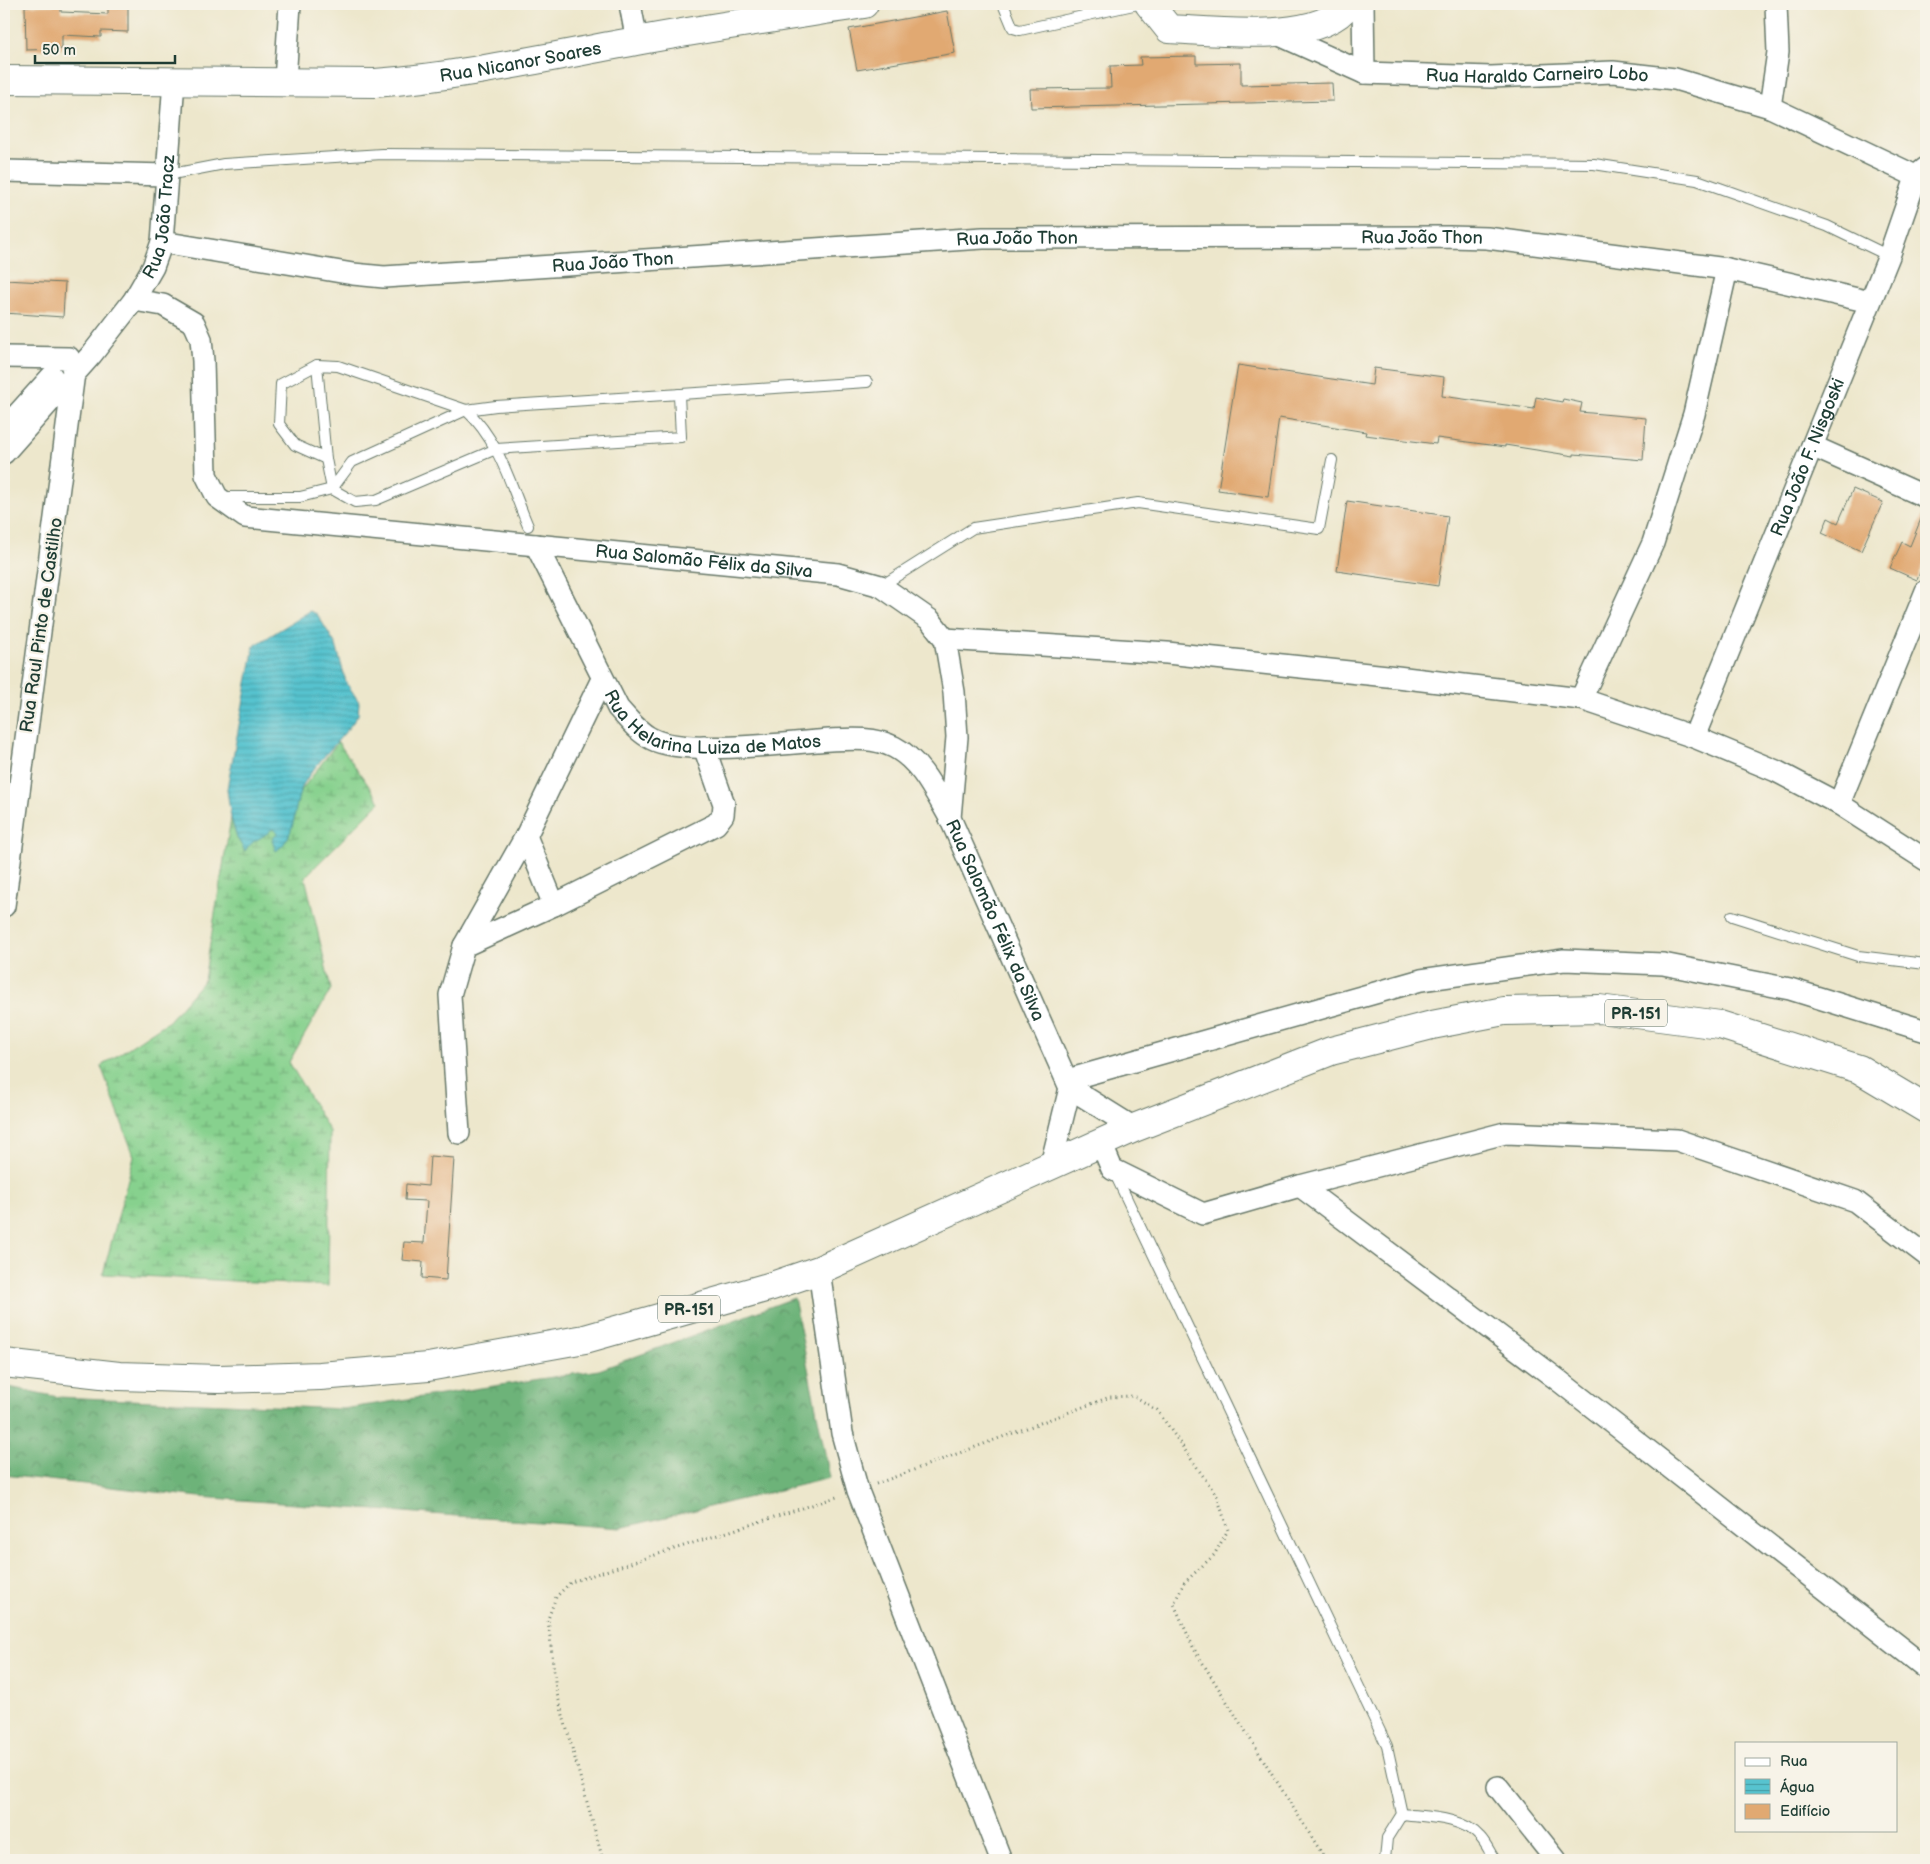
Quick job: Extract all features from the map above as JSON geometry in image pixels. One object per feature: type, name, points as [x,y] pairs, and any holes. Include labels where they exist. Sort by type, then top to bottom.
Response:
[{"type":"main road","name":"Rua Nicanor Soares","points":[[4,80],[375,83],[480,72],[636,41],[864,4]]},
{"type":"main road","name":"Rua Haraldo Carneiro Lobo","points":[[1149,4],[1169,29],[1276,33]]},
{"type":"main road","points":[[1276,33],[1311,28],[1328,21],[1348,4]]},
{"type":"main road","name":"PR-151","points":[[4,1363],[119,1376],[219,1379],[320,1376],[428,1367],[585,1339],[772,1286],[819,1270],[1134,1128],[1331,1051],[1432,1025],[1504,1011],[1599,1008],[1720,1025],[1859,1069],[1926,1109]]},
{"type":"street","points":[[286,81],[290,4]]},
{"type":"street","points":[[630,4],[636,41]]},
{"type":"street","points":[[1363,4],[1364,73]]},
{"type":"street","points":[[1770,107],[1778,52],[1776,4]]},
{"type":"street","name":"Rua Haraldo Carneiro Lobo","points":[[1276,33],[1364,73],[1491,77],[1613,72],[1675,79],[1770,107],[1923,175]]},
{"type":"street","name":"Rua João Tracz","points":[[4,453],[72,366],[82,347],[103,338],[134,300],[153,267],[162,242],[174,81]]},
{"type":"street","points":[[4,171],[167,175]]},
{"type":"street","name":"Rua João F. Nisgoski","points":[[1694,737],[1923,175]]},
{"type":"street","name":"Rua João Thon","points":[[162,242],[353,274],[384,277],[1003,238],[1486,238],[1727,269],[1870,302]]},
{"type":"street","points":[[1580,699],[1653,543],[1694,414],[1727,269]]},
{"type":"street","name":"Rua Salomão Félix da Silva","points":[[134,300],[162,305],[194,323],[201,339],[206,475],[217,497],[245,517],[532,535],[838,574],[881,586],[930,620],[945,639],[954,692],[956,737],[950,818],[1068,1084]]},
{"type":"street","points":[[4,357],[72,366]]},
{"type":"street","name":"Rua João Tracz","points":[[4,429],[72,366]]},
{"type":"street","name":"Rua Raul Pinto de Castilho","points":[[4,906],[72,366]]},
{"type":"street","points":[[1812,446],[1926,497]]},
{"type":"street","name":"Rua Helarina Luiza de Matos","points":[[532,535],[618,708],[634,726],[652,739],[685,748],[861,738],[893,747],[914,762],[932,786],[950,818]]},
{"type":"street","points":[[1839,804],[1926,591]]},
{"type":"street","points":[[945,639],[1167,653],[1397,677],[1580,699],[1694,737],[1776,771],[1839,804],[1926,860]]},
{"type":"street","points":[[459,1133],[450,995],[464,946],[526,836],[602,679]]},
{"type":"street","points":[[464,946],[554,905],[716,824],[723,814],[724,804],[704,747]]},
{"type":"street","points":[[526,836],[554,905]]},
{"type":"street","points":[[1068,1084],[1420,980],[1564,960],[1663,964],[1790,989],[1926,1031]]},
{"type":"street","points":[[1068,1084],[1134,1128]]},
{"type":"street","points":[[1051,1165],[1068,1084]]},
{"type":"street","points":[[1101,1143],[1112,1169],[1203,1214],[1300,1186],[1505,1132],[1677,1140],[1855,1201],[1926,1255]]},
{"type":"street","points":[[1300,1186],[1558,1380],[1926,1668]]},
{"type":"street","points":[[819,1270],[842,1433],[858,1491],[1000,1860]]},
{"type":"street","points":[[1498,1787],[1556,1860]]},
{"type":"lane","points":[[1003,4],[1013,28],[1020,30],[1138,4]]},
{"type":"lane","points":[[167,175],[224,164],[382,154],[1594,164],[1697,180],[1827,226],[1889,256]]},
{"type":"lane","points":[[317,365],[326,459],[332,489],[354,502],[376,500],[496,449],[682,437],[680,394]]},
{"type":"lane","points":[[326,459],[295,445],[279,424],[281,384],[317,365],[338,366],[466,410],[482,424],[496,449],[532,535]]},
{"type":"lane","points":[[217,497],[300,497],[332,489],[352,462],[466,410],[496,406],[867,382]]},
{"type":"lane","points":[[881,586],[974,528],[1138,503],[1319,529],[1332,460]]},
{"type":"lane","points":[[1732,916],[1858,956],[1926,964]]},
{"type":"lane","points":[[1112,1169],[1387,1746],[1402,1814],[1387,1838],[1385,1860]]},
{"type":"lane","points":[[1402,1814],[1466,1826],[1480,1836],[1495,1860]]},
{"type":"path","points":[[603,1860],[556,1690],[548,1619],[556,1597],[572,1582],[858,1491],[1110,1397],[1134,1396],[1157,1410],[1216,1496],[1228,1530],[1214,1555],[1184,1584],[1174,1604],[1194,1649],[1326,1860]]},
{"type":"green space","points":[[1172,4],[1312,4],[1301,6],[1171,8]]},
{"type":"green space","points":[[338,742],[380,802],[305,877],[331,989],[289,1062],[330,1132],[328,1286],[103,1274],[134,1156],[101,1066],[169,1021],[204,980],[231,818],[237,838],[252,840],[268,832]]},
{"type":"green space","points":[[794,1298],[830,1478],[620,1528],[200,1497],[4,1475],[4,1386],[58,1397],[343,1409],[599,1370]]},
{"type":"water","points":[[310,611],[317,614],[336,645],[346,682],[359,702],[358,715],[303,785],[291,829],[283,845],[276,851],[272,840],[278,832],[272,829],[251,844],[245,851],[237,838],[231,818],[227,789],[254,646]]},
{"type":"building","points":[[108,4],[128,4],[128,32],[101,31],[101,37],[62,35],[62,49],[26,50],[25,6],[61,5],[61,12],[108,14]]},
{"type":"building","points":[[947,11],[955,53],[857,70],[849,29]]},
{"type":"building","points":[[1196,56],[1196,64],[1241,63],[1241,85],[1332,83],[1333,101],[1031,108],[1030,89],[1111,88],[1110,66],[1141,65],[1140,57]]},
{"type":"building","points":[[4,280],[65,283],[63,317],[4,313]]},
{"type":"building","points":[[1238,365],[1372,385],[1374,368],[1444,377],[1442,396],[1534,409],[1536,397],[1562,402],[1563,399],[1582,403],[1580,412],[1646,418],[1643,460],[1574,454],[1574,456],[1505,445],[1505,447],[1437,438],[1436,444],[1365,435],[1366,432],[1279,418],[1268,497],[1218,490]]},
{"type":"building","points":[[1853,489],[1883,502],[1861,551],[1822,533],[1828,518],[1838,523]]},
{"type":"building","points":[[1347,501],[1448,516],[1438,586],[1337,571]]},
{"type":"building","points":[[1925,509],[1926,558],[1917,580],[1890,568],[1902,542],[1910,546]]},
{"type":"building","points":[[430,1156],[454,1158],[446,1280],[422,1278],[423,1262],[402,1260],[404,1242],[424,1243],[427,1201],[405,1200],[406,1184],[428,1186]]}]
